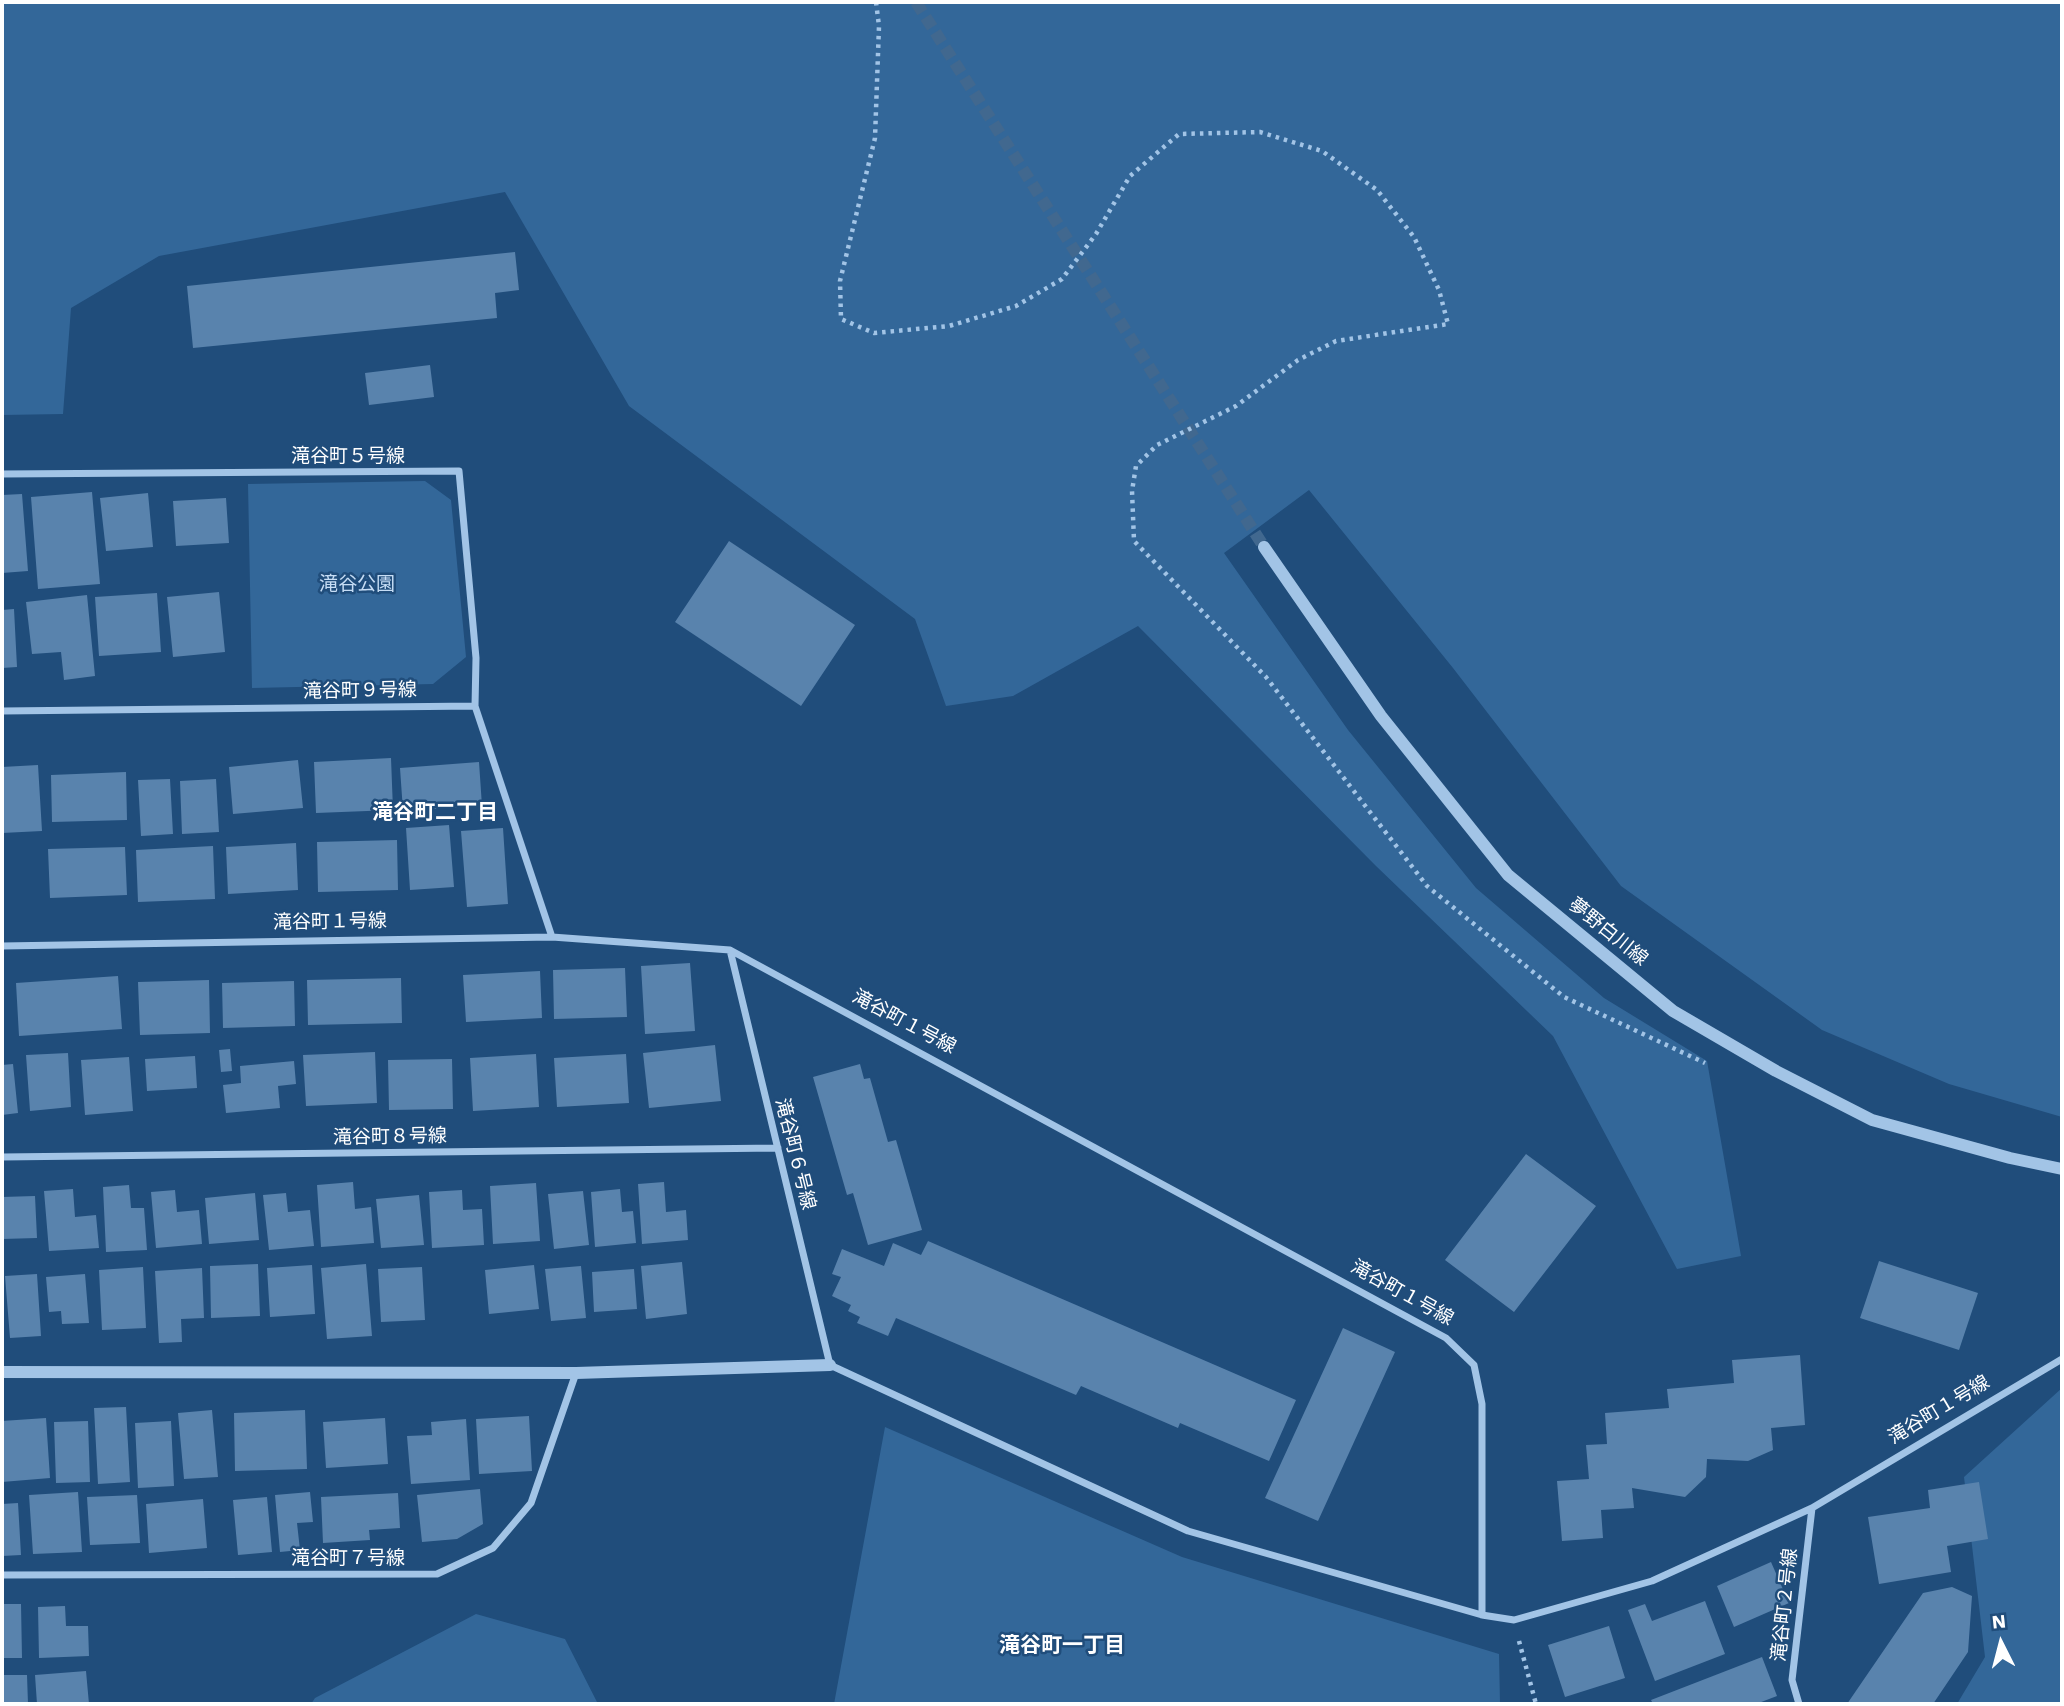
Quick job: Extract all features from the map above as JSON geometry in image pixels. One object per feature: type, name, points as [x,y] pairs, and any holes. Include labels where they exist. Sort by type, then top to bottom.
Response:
[{"type":"street","name":"滝谷町５号線","points":[[2,474],[459,471],[476,658],[475,706]]},
{"type":"street","name":"夢野白川線","points":[[1264,547],[1381,716],[1508,875],[1673,1011],[1776,1071],[1872,1119],[2062,1170]]},
{"type":"street","name":"滝谷町９号線","points":[[2,711],[475,706]]},
{"type":"street","points":[[475,706],[552,937]]},
{"type":"street","name":"滝谷町１号線","points":[[2,946],[552,937],[730,950],[1446,1338],[1474,1365],[1482,1404],[1482,1615]]},
{"type":"street","name":"滝谷町６号線","points":[[730,950],[830,1365]]},
{"type":"street","name":"滝谷町８号線","points":[[2,1157],[778,1147]]},
{"type":"street","name":"滝谷町１号線","points":[[2,1372],[576,1373],[830,1365],[1188,1531],[1482,1615],[1514,1620],[1652,1581],[1812,1508],[2062,1359]]},
{"type":"street","name":"滝谷町７号線","points":[[2,1575],[437,1574],[493,1548],[531,1503],[576,1373]]},
{"type":"street","name":"滝谷町２号線","points":[[1799,1704],[1792,1680],[1812,1508]]},
{"type":"path","points":[[876,2],[879,26],[875,138],[840,281],[841,319],[874,333],[949,326],[1017,306],[1062,279],[1096,234],[1130,176],[1179,134],[1260,132],[1322,151],[1377,190],[1414,237],[1439,290],[1448,324],[1336,341],[1298,360],[1236,406],[1157,445],[1136,466],[1132,491],[1134,541],[1266,677],[1427,886],[1564,997],[1710,1066]]},
{"type":"path","points":[[1514,1620],[1536,1704]]},
{"type":"green space","points":[[2,2],[2062,2],[2062,1117],[1949,1084],[1822,1030],[1621,886],[1453,668],[1309,490],[1224,553],[1348,730],[1476,888],[1604,998],[1707,1061],[1741,1256],[1677,1269],[1553,1036],[1376,866],[1138,626],[1013,696],[946,706],[915,619],[629,406],[505,192],[159,256],[71,308],[63,414],[2,415]]},
{"type":"green space","name":"滝谷公園","points":[[425,481],[451,500],[466,657],[433,684],[252,688],[248,484]]},
{"type":"green space","points":[[2062,1388],[2062,1704],[1957,1704],[1985,1657],[1964,1477]]},
{"type":"green space","points":[[885,1427],[1182,1557],[1499,1654],[1500,1704],[834,1704]]},
{"type":"green space","points":[[476,1614],[565,1639],[598,1704],[311,1704],[315,1698]]},
{"type":"building","points":[[515,252],[519,290],[495,293],[497,318],[193,348],[187,286]]},
{"type":"building","points":[[430,365],[434,397],[369,405],[365,373]]},
{"type":"building","points":[[92,492],[100,584],[38,589],[31,497]]},
{"type":"building","points":[[148,493],[153,547],[106,551],[100,498]]},
{"type":"building","points":[[22,494],[28,571],[2,573],[2,495]]},
{"type":"building","points":[[226,498],[229,543],[176,546],[173,501]]},
{"type":"building","points":[[729,541],[855,625],[801,706],[675,622]]},
{"type":"building","points":[[219,592],[225,652],[173,657],[167,597]]},
{"type":"building","points":[[157,593],[161,652],[99,656],[95,597]]},
{"type":"building","points":[[87,595],[95,676],[64,680],[61,652],[32,654],[26,602]]},
{"type":"building","points":[[14,609],[17,667],[2,668],[2,610]]},
{"type":"building","points":[[391,758],[393,810],[316,813],[314,762]]},
{"type":"building","points":[[298,760],[303,808],[233,814],[229,767]]},
{"type":"building","points":[[479,762],[482,806],[403,811],[400,768]]},
{"type":"building","points":[[38,765],[42,831],[2,833],[2,767]]},
{"type":"building","points":[[126,772],[127,820],[52,822],[51,775]]},
{"type":"building","points":[[170,779],[173,834],[141,836],[138,780]]},
{"type":"building","points":[[216,779],[219,832],[182,834],[180,781]]},
{"type":"building","points":[[449,825],[454,887],[410,890],[406,828]]},
{"type":"building","points":[[503,828],[508,904],[467,907],[461,831]]},
{"type":"building","points":[[397,840],[398,890],[318,892],[317,842]]},
{"type":"building","points":[[296,843],[298,890],[228,894],[226,847]]},
{"type":"building","points":[[213,846],[215,899],[138,902],[136,850]]},
{"type":"building","points":[[125,847],[127,895],[50,898],[48,849]]},
{"type":"building","points":[[690,963],[695,1031],[645,1034],[641,966]]},
{"type":"building","points":[[625,968],[627,1017],[554,1019],[553,970]]},
{"type":"building","points":[[540,971],[542,1018],[466,1022],[463,975]]},
{"type":"building","points":[[118,976],[122,1029],[19,1036],[16,983]]},
{"type":"building","points":[[401,978],[402,1023],[308,1025],[307,980]]},
{"type":"building","points":[[209,980],[210,1033],[140,1035],[138,982]]},
{"type":"building","points":[[294,981],[295,1026],[223,1028],[222,983]]},
{"type":"building","points":[[715,1045],[721,1101],[649,1108],[643,1053]]},
{"type":"building","points":[[230,1049],[232,1071],[221,1072],[219,1050]]},
{"type":"building","points":[[375,1052],[377,1103],[306,1106],[303,1055]]},
{"type":"building","points":[[68,1053],[71,1107],[30,1111],[26,1055]]},
{"type":"building","points":[[536,1054],[539,1107],[473,1111],[470,1058]]},
{"type":"building","points":[[626,1054],[629,1103],[557,1107],[554,1058]]},
{"type":"building","points":[[195,1056],[197,1088],[147,1091],[145,1059]]},
{"type":"building","points":[[129,1057],[133,1111],[85,1115],[81,1060]]},
{"type":"building","points":[[452,1059],[453,1109],[389,1110],[388,1060]]},
{"type":"building","points":[[294,1061],[296,1084],[278,1086],[280,1108],[226,1113],[223,1085],[241,1083],[240,1066]]},
{"type":"building","points":[[13,1064],[18,1113],[2,1115],[2,1065]]},
{"type":"building","points":[[860,1064],[864,1079],[870,1078],[888,1142],[896,1140],[922,1230],[868,1245],[853,1193],[847,1195],[813,1077]]},
{"type":"building","points":[[1526,1154],[1596,1206],[1514,1312],[1445,1260]]},
{"type":"building","points":[[353,1182],[355,1209],[371,1207],[374,1243],[321,1247],[317,1185]]},
{"type":"building","points":[[664,1182],[666,1212],[686,1210],[688,1240],[642,1244],[638,1184]]},
{"type":"building","points":[[536,1183],[540,1241],[493,1244],[490,1186]]},
{"type":"building","points":[[129,1185],[131,1208],[144,1208],[147,1250],[106,1252],[103,1187]]},
{"type":"building","points":[[73,1189],[75,1217],[96,1215],[99,1248],[49,1251],[44,1191]]},
{"type":"building","points":[[620,1189],[622,1212],[633,1211],[636,1243],[595,1247],[591,1192]]},
{"type":"building","points":[[175,1190],[177,1212],[199,1210],[202,1244],[156,1248],[151,1192]]},
{"type":"building","points":[[462,1190],[463,1210],[482,1209],[484,1245],[432,1248],[429,1192]]},
{"type":"building","points":[[583,1191],[589,1245],[554,1249],[548,1194]]},
{"type":"building","points":[[255,1193],[259,1240],[209,1244],[205,1198]]},
{"type":"building","points":[[286,1193],[288,1212],[310,1210],[314,1246],[269,1250],[263,1195]]},
{"type":"building","points":[[419,1195],[424,1245],[381,1248],[376,1199]]},
{"type":"building","points":[[35,1196],[37,1238],[2,1239],[2,1197]]},
{"type":"building","points":[[928,1241],[1296,1400],[1269,1461],[1180,1423],[1178,1428],[1081,1386],[1076,1395],[896,1318],[888,1336],[857,1323],[860,1317],[848,1311],[851,1305],[832,1296],[841,1277],[832,1274],[842,1249],[884,1266],[893,1243],[921,1255]]},
{"type":"building","points":[[1879,1261],[1978,1293],[1959,1350],[1860,1318]]},
{"type":"building","points":[[682,1262],[687,1314],[646,1319],[641,1266]]},
{"type":"building","points":[[258,1264],[260,1316],[211,1318],[210,1266]]},
{"type":"building","points":[[366,1264],[372,1336],[327,1339],[321,1268]]},
{"type":"building","points":[[312,1265],[315,1314],[270,1317],[267,1268]]},
{"type":"building","points":[[534,1265],[539,1309],[489,1314],[485,1270]]},
{"type":"building","points":[[581,1266],[586,1318],[551,1321],[545,1269]]},
{"type":"building","points":[[143,1267],[146,1328],[102,1330],[99,1270]]},
{"type":"building","points":[[422,1267],[425,1320],[381,1322],[378,1269]]},
{"type":"building","points":[[202,1268],[204,1318],[181,1319],[182,1342],[159,1343],[155,1271]]},
{"type":"building","points":[[634,1269],[637,1309],[594,1312],[592,1272]]},
{"type":"building","points":[[37,1274],[41,1336],[10,1338],[5,1276]]},
{"type":"building","points":[[85,1274],[89,1323],[62,1324],[61,1311],[49,1312],[46,1277]]},
{"type":"building","points":[[1343,1328],[1395,1352],[1318,1521],[1265,1498]]},
{"type":"building","points":[[1800,1355],[1805,1425],[1771,1428],[1773,1450],[1748,1461],[1707,1459],[1706,1477],[1685,1497],[1632,1488],[1634,1508],[1601,1510],[1603,1538],[1562,1541],[1557,1481],[1589,1479],[1586,1445],[1607,1444],[1605,1413],[1669,1408],[1667,1389],[1734,1383],[1732,1360]]},
{"type":"building","points":[[126,1407],[130,1482],[98,1484],[94,1408]]},
{"type":"building","points":[[212,1410],[218,1477],[184,1479],[178,1413]]},
{"type":"building","points":[[305,1410],[307,1469],[235,1471],[234,1413]]},
{"type":"building","points":[[529,1416],[532,1471],[479,1474],[476,1419]]},
{"type":"building","points":[[46,1418],[50,1478],[2,1482],[2,1421]]},
{"type":"building","points":[[385,1418],[388,1464],[326,1468],[323,1422]]},
{"type":"building","points":[[466,1419],[470,1480],[411,1484],[407,1436],[432,1435],[431,1422]]},
{"type":"building","points":[[88,1421],[90,1482],[56,1483],[54,1422]]},
{"type":"building","points":[[171,1421],[174,1486],[138,1488],[135,1423]]},
{"type":"building","points":[[1979,1482],[1988,1539],[1947,1546],[1951,1572],[1879,1584],[1868,1517],[1930,1508],[1928,1490]]},
{"type":"building","points":[[480,1489],[483,1524],[457,1539],[422,1542],[417,1495]]},
{"type":"building","points":[[78,1492],[82,1552],[33,1554],[29,1495]]},
{"type":"building","points":[[310,1492],[313,1522],[297,1523],[300,1550],[280,1552],[275,1495]]},
{"type":"building","points":[[398,1493],[400,1528],[369,1530],[370,1540],[323,1543],[321,1497]]},
{"type":"building","points":[[137,1495],[140,1543],[90,1545],[87,1497]]},
{"type":"building","points":[[267,1497],[272,1552],[238,1555],[233,1500]]},
{"type":"building","points":[[203,1499],[207,1548],[149,1553],[146,1504]]},
{"type":"building","points":[[18,1503],[21,1555],[2,1556],[2,1504]]},
{"type":"building","points":[[1771,1562],[1789,1603],[1734,1627],[1717,1586]]},
{"type":"building","points":[[1952,1587],[1972,1596],[1968,1652],[1933,1704],[1847,1704],[1923,1593]]},
{"type":"building","points":[[1705,1601],[1725,1654],[1655,1681],[1628,1610],[1645,1604],[1652,1621]]},
{"type":"building","points":[[2,1604],[21,1604],[22,1658],[2,1658]]},
{"type":"building","points":[[65,1606],[66,1626],[88,1626],[89,1656],[39,1658],[38,1607]]},
{"type":"building","points":[[1609,1626],[1625,1678],[1565,1697],[1548,1645]]},
{"type":"building","points":[[1762,1657],[1777,1696],[1756,1704],[1653,1704],[1651,1700]]},
{"type":"building","points":[[86,1671],[89,1704],[37,1704],[35,1675]]},
{"type":"building","points":[[2,1675],[27,1675],[28,1704],[2,1704]]},
{"type":"tunnel","points":[[916,2],[1264,547]]},
{"type":"district","name":"滝谷町二丁目","points":[[435,813]]},
{"type":"district","name":"滝谷町一丁目","points":[[1062,1646]]}]
